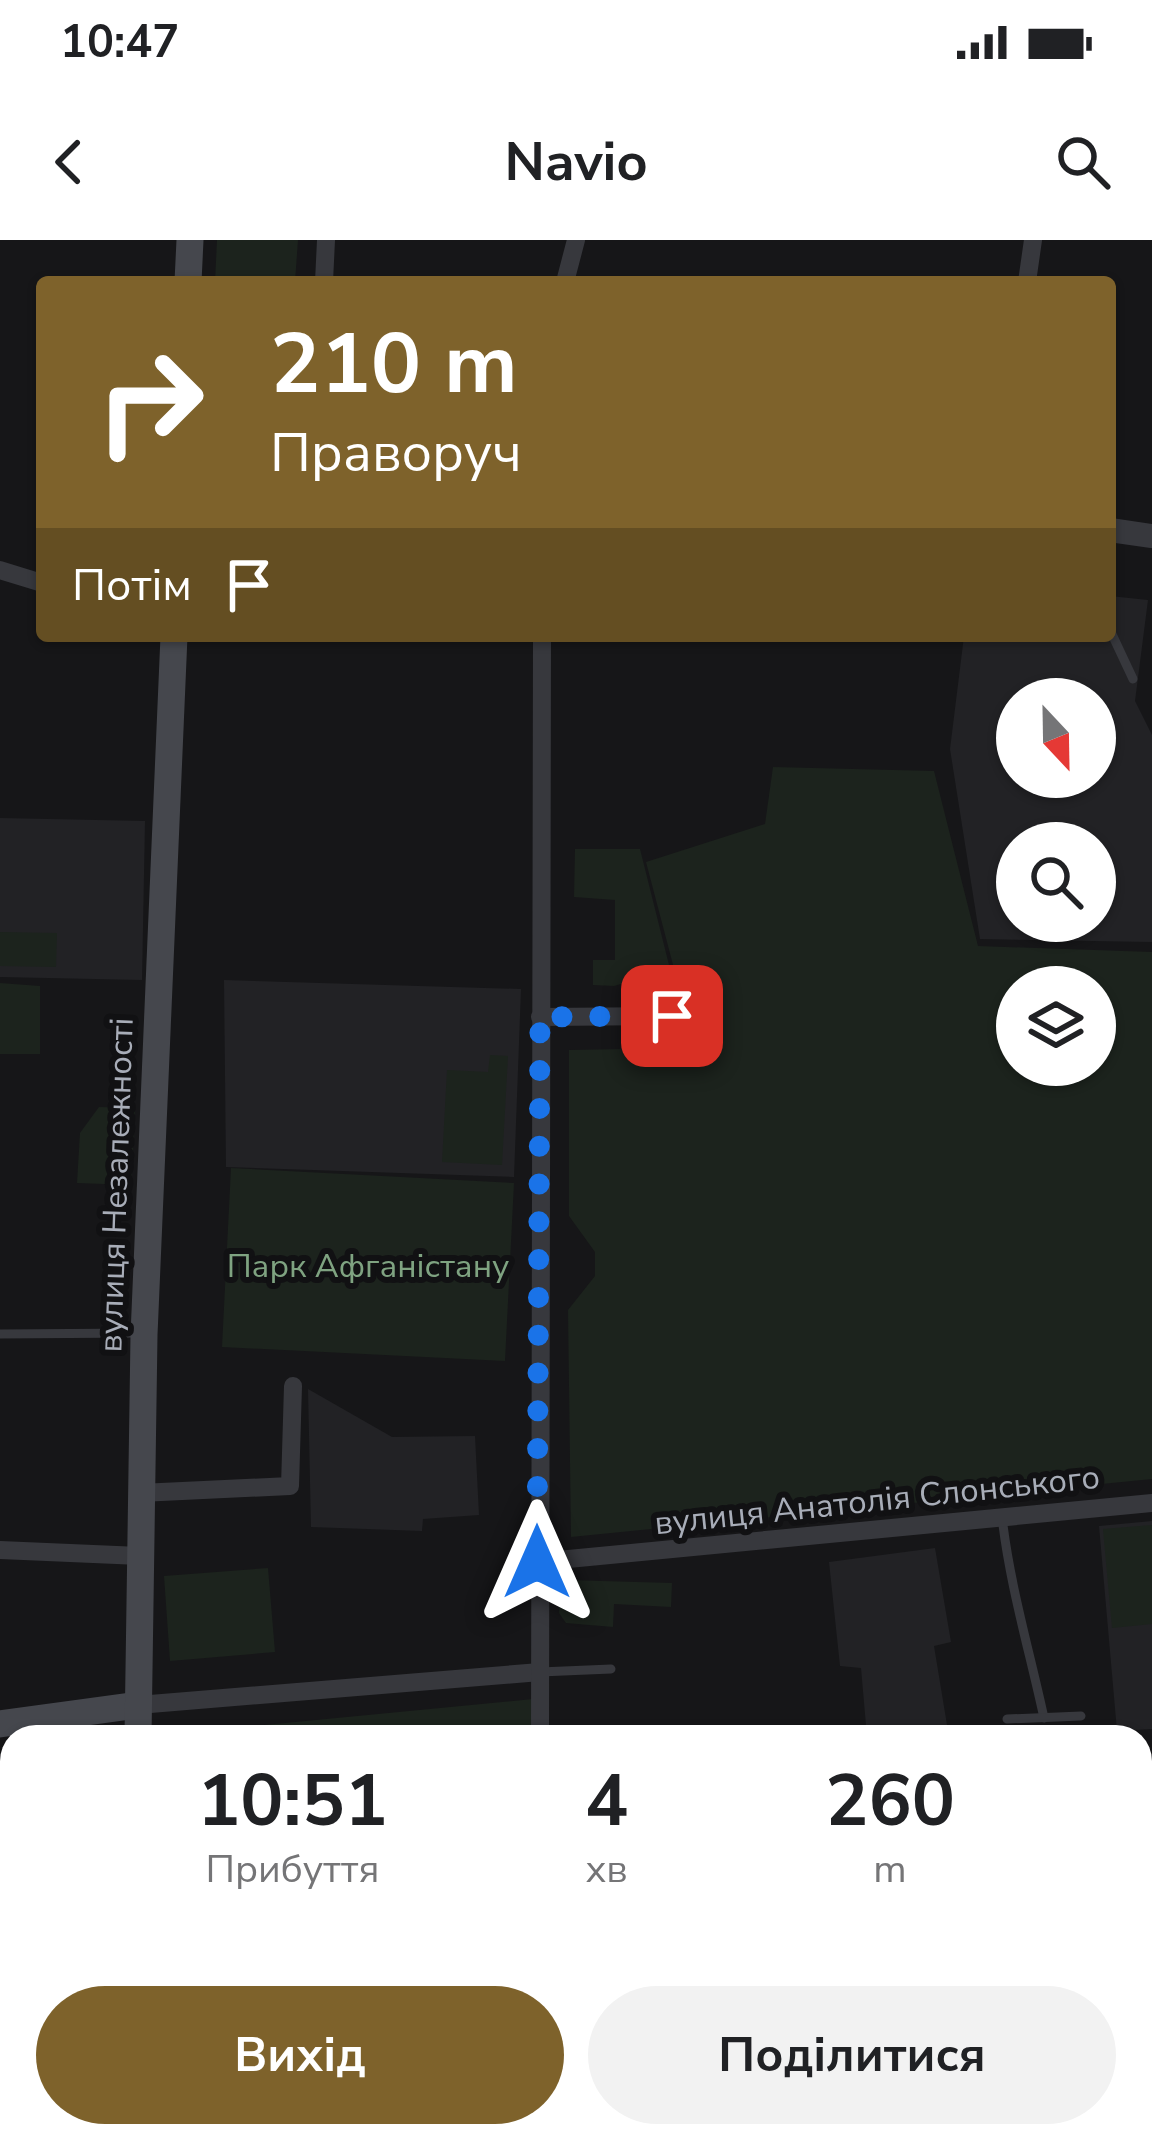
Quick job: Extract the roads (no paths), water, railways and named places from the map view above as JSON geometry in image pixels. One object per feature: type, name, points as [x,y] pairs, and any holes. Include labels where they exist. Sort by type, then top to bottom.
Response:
[{"type":"main road","points":[[188,276],[190,240]]},
{"type":"main road","name":"вулиця Незалежності","points":[[137,1725],[144,1335],[174,642]]},
{"type":"main road","points":[[0,1724],[138,1706]]},
{"type":"street","points":[[324,276],[326,240]]},
{"type":"street","points":[[567,276],[576,240]]},
{"type":"street","points":[[1028,276],[1033,240]]},
{"type":"street","points":[[1116,531],[1152,536]]},
{"type":"street","points":[[0,570],[36,581]]},
{"type":"street","points":[[540,1725],[542,642]]},
{"type":"street","points":[[540,1017],[672,1016]]},
{"type":"street","points":[[140,1492],[290,1486],[293,1386]]},
{"type":"street","name":"вулиця Анатолія Слонського","points":[[537,1562],[1152,1503]]},
{"type":"street","points":[[0,1550],[140,1556]]},
{"type":"street","points":[[138,1706],[540,1672]]},
{"type":"lane","points":[[1116,642],[1133,679]]},
{"type":"lane","points":[[0,1334],[144,1335]]},
{"type":"lane","points":[[1002,1517],[1013,1604],[1024,1623],[1044,1718]]},
{"type":"lane","points":[[540,1672],[611,1669]]},
{"type":"lane","points":[[1006,1719],[1081,1716]]},
{"type":"park label","name":"Парк Афганістану","points":[[368,1265]]}]
